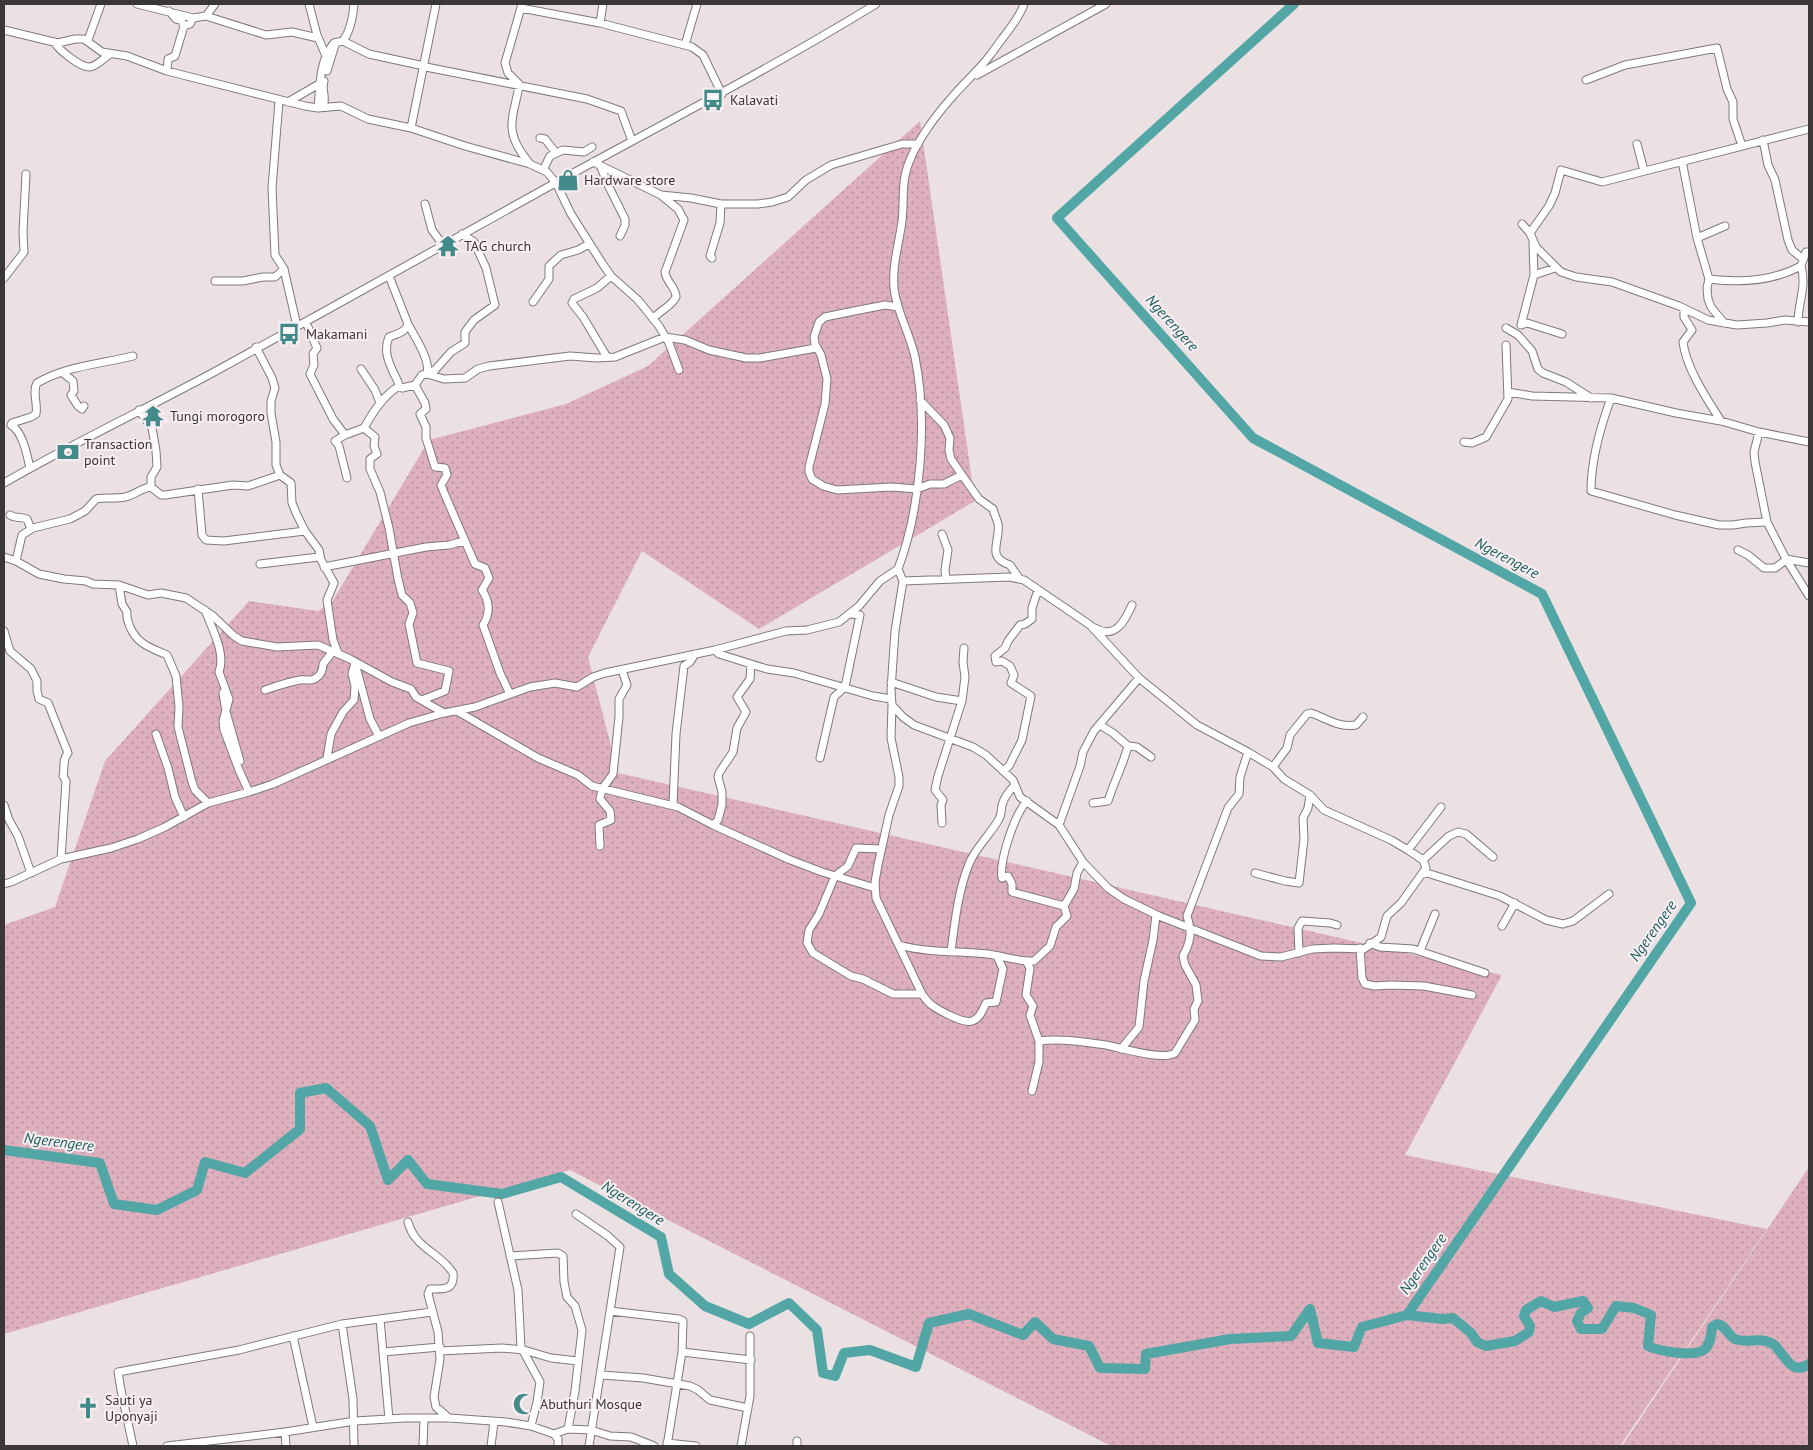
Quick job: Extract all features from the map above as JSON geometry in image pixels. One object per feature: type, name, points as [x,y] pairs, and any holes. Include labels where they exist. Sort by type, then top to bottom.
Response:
[{"type":"street","points":[[88,40],[101,4]]},
{"type":"street","points":[[137,4],[193,18],[206,16],[266,35],[292,32],[318,38]]},
{"type":"street","points":[[206,16],[215,4]]},
{"type":"street","points":[[309,4],[318,38],[326,56]]},
{"type":"street","points":[[320,108],[319,84],[326,56],[331,47],[348,34],[354,16],[354,4]]},
{"type":"street","points":[[411,128],[436,4]]},
{"type":"street","points":[[600,23],[603,4]]},
{"type":"street","points":[[685,45],[697,4]]},
{"type":"street","points":[[4,483],[217,370],[593,162],[722,94],[837,29],[876,4]]},
{"type":"street","points":[[4,884],[61,859],[111,848],[152,834],[208,803],[272,784],[409,723],[475,707],[530,687],[555,683],[577,687],[593,677],[715,650],[786,631],[807,630],[834,624],[851,614],[875,586],[898,570],[912,519],[917,489],[920,458],[920,400],[911,340],[898,307],[893,278],[904,208],[903,185],[907,166],[918,144],[953,95],[992,54],[1024,4]]},
{"type":"street","points":[[967,82],[982,71],[1106,4]]},
{"type":"street","points":[[530,164],[520,150],[512,131],[519,86],[518,82],[508,73],[505,63],[521,6],[600,23],[685,45],[700,52],[722,94]]},
{"type":"street","points":[[168,71],[168,59],[175,56],[184,26],[182,20],[176,19],[169,11]]},
{"type":"street","points":[[184,26],[190,24],[193,18]]},
{"type":"street","points":[[4,30],[62,43],[75,39],[88,40],[101,52],[132,58],[168,71],[279,101],[320,108],[341,106],[368,119],[411,128],[471,148],[530,164],[543,170],[556,183],[571,214],[611,276],[638,300],[653,319],[665,337],[679,370]]},
{"type":"street","points":[[54,42],[62,51],[85,66],[93,66],[110,54]]},
{"type":"street","points":[[339,42],[369,54],[579,97],[614,108],[621,111],[632,141]]},
{"type":"street","points":[[320,108],[326,99],[322,86],[339,42]]},
{"type":"street","points":[[1586,80],[1625,64],[1717,48],[1727,89],[1733,102],[1733,119],[1742,146]]},
{"type":"street","points":[[288,102],[319,84]]},
{"type":"street","points":[[279,101],[272,188],[276,255],[284,268],[297,326]]},
{"type":"street","points":[[1530,233],[1549,206],[1561,170],[1602,182],[1809,129]]},
{"type":"street","points":[[540,138],[545,139],[556,153]]},
{"type":"street","points":[[1763,140],[1768,165],[1775,180],[1788,240],[1792,250],[1802,262],[1804,277],[1803,294],[1798,310],[1798,322]]},
{"type":"street","points":[[661,195],[721,204],[758,204],[776,201],[788,197],[806,180],[831,165],[902,144],[918,144]]},
{"type":"street","points":[[1637,144],[1644,171]]},
{"type":"street","points":[[543,170],[550,156],[556,153],[563,150],[584,152],[592,147]]},
{"type":"street","points":[[1682,161],[1697,238],[1709,279],[1708,299],[1711,307],[1724,323]]},
{"type":"street","points":[[593,162],[661,195],[678,209],[684,220],[666,272],[668,280],[676,290],[676,297],[673,303],[658,313],[653,319]]},
{"type":"street","points":[[601,167],[606,183],[625,219],[625,225],[620,236]]},
{"type":"street","points":[[4,278],[24,252],[23,232],[26,174]]},
{"type":"street","points":[[425,204],[432,230],[444,245]]},
{"type":"street","points":[[712,258],[710,256],[720,223],[721,204]]},
{"type":"street","points":[[1522,224],[1530,233],[1532,241],[1534,275],[1522,325],[1527,323],[1562,334]]},
{"type":"street","points":[[1697,238],[1725,226]]},
{"type":"street","points":[[347,478],[339,446],[335,441],[344,435],[364,428],[380,403],[399,386],[402,388],[415,385],[422,375],[435,370],[451,352],[465,343],[465,332],[476,317],[495,305],[486,268],[474,242],[462,234]]},
{"type":"street","points":[[1532,241],[1555,268],[1561,272],[1576,277],[1612,282],[1679,306],[1708,320],[1749,325],[1785,320],[1809,322]]},
{"type":"street","points":[[533,302],[548,279],[550,266],[561,255],[578,250],[589,244]]},
{"type":"street","points":[[1709,279],[1728,281],[1752,280],[1792,271],[1802,262],[1806,252],[1809,252]]},
{"type":"street","points":[[215,281],[243,281],[275,277],[284,268]]},
{"type":"street","points":[[1534,275],[1555,268]]},
{"type":"street","points":[[389,276],[408,324],[421,348],[428,373]]},
{"type":"street","points":[[607,357],[583,317],[572,303],[574,299],[597,288],[611,276]]},
{"type":"street","points":[[898,307],[885,305],[823,318],[817,326],[814,337],[816,348],[821,355],[827,379],[825,404],[809,472],[812,479],[831,489],[891,487],[917,489],[930,484],[944,484],[962,475]]},
{"type":"street","points":[[1684,310],[1684,317],[1692,330],[1683,342],[1687,360],[1704,394],[1721,420]]},
{"type":"street","points":[[398,382],[389,364],[385,347],[389,337],[402,332],[408,324]]},
{"type":"street","points":[[308,327],[317,348],[312,354],[314,365],[310,374],[333,419],[344,435]]},
{"type":"street","points":[[1506,328],[1518,335],[1532,351],[1538,370],[1566,382],[1592,398]]},
{"type":"street","points":[[428,373],[444,379],[465,378],[478,369],[489,366],[570,356],[607,357],[622,355],[665,337],[685,340],[709,350],[746,358],[760,358],[816,348]]},
{"type":"street","points":[[1464,442],[1472,442],[1486,437],[1508,399],[1506,345]]},
{"type":"street","points":[[256,348],[274,382],[271,413],[276,442],[275,458],[280,475],[291,483],[292,503],[305,530],[319,550],[324,567],[334,583],[328,600],[335,652]]},
{"type":"street","points":[[8,423],[36,414],[37,405],[34,389],[37,383],[90,364],[133,356]]},
{"type":"street","points":[[361,369],[375,390],[380,403]]},
{"type":"street","points":[[63,373],[73,381],[74,391],[71,395],[74,402],[82,409],[84,406]]},
{"type":"street","points":[[415,385],[426,403],[426,409],[420,415],[426,427],[426,438],[434,467],[445,468],[447,476],[442,485],[464,541],[475,564],[485,568],[489,578],[482,590],[488,599],[487,619],[483,625],[500,673],[510,694]]},
{"type":"street","points":[[1508,392],[1532,396],[1612,398],[1676,413],[1721,420],[1759,432],[1809,442]]},
{"type":"street","points":[[1612,398],[1601,425],[1594,457],[1591,492],[1719,525],[1767,522]]},
{"type":"street","points":[[920,400],[944,425],[950,438],[949,450],[952,459],[962,475],[979,499],[993,509],[998,524],[997,556],[1010,565],[1019,578],[1100,631],[1116,629],[1123,622],[1132,605]]},
{"type":"street","points":[[139,410],[152,428],[156,451],[157,467],[151,477],[151,487]]},
{"type":"street","points":[[8,423],[16,427],[20,435],[30,468]]},
{"type":"street","points":[[364,428],[375,437],[374,446],[377,454],[370,459],[370,467],[384,505],[392,554],[402,595],[410,603],[413,613],[409,624],[417,663],[449,671],[445,691],[422,700]]},
{"type":"street","points":[[1759,432],[1754,452],[1767,522],[1786,559],[1809,596]]},
{"type":"street","points":[[16,561],[22,535],[31,529],[70,519],[85,511],[96,499],[123,498],[144,488],[151,487],[163,496],[198,489],[233,485],[248,486],[280,475]]},
{"type":"street","points":[[198,489],[202,535],[206,540],[224,541],[305,530]]},
{"type":"street","points":[[10,515],[16,518],[24,517],[27,519],[31,529]]},
{"type":"street","points":[[942,534],[948,550],[946,579]]},
{"type":"street","points":[[324,567],[464,541]]},
{"type":"street","points":[[1738,550],[1748,555],[1764,568],[1775,568],[1786,559]]},
{"type":"street","points":[[260,564],[320,557]]},
{"type":"street","points":[[4,558],[16,561],[39,574],[86,581],[96,585],[119,586],[148,595],[162,593],[179,596],[193,601],[242,641],[291,648],[316,645],[335,652],[392,682],[411,689],[416,696],[444,713]]},
{"type":"street","points":[[1786,559],[1809,563]]},
{"type":"street","points":[[898,570],[904,581],[895,631],[891,682],[891,738],[899,786],[889,815],[882,849],[875,888],[876,898],[922,994],[931,1005],[950,1015],[966,1022],[973,1021],[979,1016],[986,1003],[996,1002],[1003,969],[997,956]]},
{"type":"street","points":[[904,581],[1019,578]]},
{"type":"street","points":[[119,586],[122,604],[127,612],[126,617],[134,637],[140,640],[143,645],[167,654],[171,661],[176,676],[180,707],[178,727],[193,786],[208,803]]},
{"type":"street","points":[[1003,771],[1009,766],[1022,740],[1031,696],[1011,683],[1014,675],[1010,666],[1002,662],[996,662],[994,656],[1005,648],[1020,625],[1032,619],[1032,608],[1038,590]]},
{"type":"street","points":[[205,610],[222,663],[219,672],[229,699],[223,725],[226,739],[249,792]]},
{"type":"street","points":[[820,758],[834,696],[845,687],[860,615],[851,614]]},
{"type":"street","points":[[715,650],[719,654],[751,664],[794,673],[892,702],[903,717],[914,725],[973,747],[986,755],[1013,780],[1020,796],[1059,825],[1083,862],[1108,888],[1124,900],[1156,915],[1261,956],[1280,957],[1312,949],[1364,949],[1381,937],[1387,916],[1401,904],[1423,874],[1426,868],[1423,860],[1391,840],[1324,810],[1310,795],[1284,779],[1273,767],[1197,725],[1140,678],[1090,625]]},
{"type":"street","points":[[4,631],[10,651],[31,669],[37,681],[37,691],[40,699],[48,703],[68,753],[64,758],[65,769],[63,776],[66,781],[61,859]]},
{"type":"street","points":[[942,823],[940,805],[943,800],[935,790],[962,701],[965,677],[964,648]]},
{"type":"street","points":[[265,690],[303,679],[312,680],[317,678],[323,669],[322,664],[335,652]]},
{"type":"street","points":[[673,805],[676,734],[684,666],[690,662],[695,654]]},
{"type":"street","points":[[355,663],[370,719],[379,736]]},
{"type":"street","points":[[327,758],[331,734],[343,712],[354,700],[352,674],[355,663]]},
{"type":"street","points":[[713,825],[718,820],[722,805],[719,773],[732,752],[737,728],[746,712],[737,696],[750,679],[751,664]]},
{"type":"street","points":[[600,846],[599,825],[611,820],[610,810],[600,799],[602,789],[613,774],[619,699],[627,685],[622,670]]},
{"type":"street","points":[[1059,825],[1080,766],[1083,752],[1094,731],[1140,678]]},
{"type":"street","points":[[891,682],[936,697],[962,701]]},
{"type":"street","points":[[223,693],[226,712]]},
{"type":"street","points":[[457,712],[538,758],[574,773],[590,784],[602,789],[673,805],[788,859],[875,888]]},
{"type":"street","points":[[1273,767],[1287,748],[1290,735],[1307,714],[1311,712],[1330,721],[1348,726],[1356,725],[1363,717]]},
{"type":"street","points":[[1100,725],[1128,746],[1137,747],[1151,757]]},
{"type":"street","points":[[156,734],[168,768],[175,797],[184,817]]},
{"type":"street","points":[[1093,803],[1108,801],[1124,763],[1128,746]]},
{"type":"street","points":[[1039,1040],[1108,1045],[1162,1056],[1170,1056],[1175,1053],[1189,1033],[1195,1020],[1194,1009],[1198,1001],[1196,985],[1185,965],[1183,956],[1188,947],[1191,929],[1187,916],[1228,808],[1239,794],[1240,778],[1248,752]]},
{"type":"street","points":[[950,951],[958,902],[969,864],[983,839],[991,832],[999,820],[1002,805],[1015,785]]},
{"type":"street","points":[[1254,873],[1299,883],[1304,840],[1304,818],[1310,795]]},
{"type":"street","points":[[1027,801],[1021,808],[1009,837],[1001,863],[1002,878],[1008,876],[1012,884],[1012,892],[1064,906]]},
{"type":"street","points":[[4,805],[6,818],[18,836],[31,872]]},
{"type":"street","points":[[1408,850],[1441,807]]},
{"type":"street","points":[[1044,815],[1053,816],[1065,811]]},
{"type":"street","points":[[1423,860],[1450,836],[1458,832],[1466,834],[1493,857]]},
{"type":"street","points":[[882,849],[856,848],[848,866],[835,876],[819,914],[809,930],[807,942],[811,950],[851,976],[864,979],[893,994],[922,994]]},
{"type":"street","points":[[1032,1091],[1039,1062],[1039,1040],[1030,1015],[1033,1006],[1026,995],[1030,968],[1034,961],[1050,946],[1056,927],[1067,916],[1064,906],[1074,889],[1077,873],[1083,862]]},
{"type":"street","points":[[1423,874],[1426,873],[1434,877],[1489,892],[1516,903],[1549,921],[1566,924],[1578,918],[1609,894]]},
{"type":"street","points":[[1502,926],[1516,903]]},
{"type":"street","points":[[1420,951],[1435,914]]},
{"type":"street","points":[[1121,1049],[1139,1026],[1144,981],[1153,940],[1156,915]]},
{"type":"street","points":[[1299,953],[1298,928],[1302,921],[1330,922],[1337,925]]},
{"type":"street","points":[[1370,943],[1380,947],[1420,951],[1485,973]]},
{"type":"street","points":[[899,945],[927,951],[950,951],[1034,961]]},
{"type":"street","points":[[1360,948],[1362,978],[1365,984],[1375,986],[1424,986],[1472,995]]},
{"type":"street","points":[[1026,961],[1030,968]]},
{"type":"street","points":[[498,1202],[518,1290],[522,1347],[540,1382],[531,1426]]},
{"type":"street","points":[[576,1214],[608,1236],[620,1247],[589,1446]]},
{"type":"street","points":[[408,1222],[416,1239],[442,1261],[453,1274],[453,1281],[449,1287],[444,1290],[430,1289],[428,1291],[438,1332],[440,1350],[434,1397],[436,1407],[449,1418]]},
{"type":"street","points":[[510,1256],[558,1253],[563,1256],[564,1282],[567,1297],[575,1306],[582,1330],[575,1391],[568,1429]]},
{"type":"street","points":[[610,1311],[681,1320],[684,1323],[682,1352],[667,1445],[696,1446]]},
{"type":"street","points":[[133,1446],[120,1390],[118,1372],[239,1350],[342,1324],[432,1312]]},
{"type":"street","points":[[380,1319],[389,1419]]},
{"type":"street","points":[[342,1324],[355,1421],[354,1446]]},
{"type":"street","points":[[292,1336],[313,1427]]},
{"type":"street","points":[[741,1446],[748,1408],[751,1360],[750,1336]]},
{"type":"street","points":[[383,1352],[502,1348],[524,1350],[550,1358],[578,1361]]},
{"type":"street","points":[[682,1352],[751,1360]]},
{"type":"street","points":[[601,1375],[643,1378],[694,1387],[710,1400],[748,1408]]},
{"type":"street","points":[[423,1446],[424,1418]]},
{"type":"street","points":[[167,1446],[284,1432],[355,1421],[449,1418],[531,1426],[554,1434],[558,1439],[558,1446]]},
{"type":"street","points":[[491,1446],[494,1422]]},
{"type":"street","points":[[554,1434],[568,1429],[591,1430],[610,1436],[631,1437],[654,1446]]},
{"type":"street","points":[[284,1432],[286,1446]]},
{"type":"shaded area","points":[[920,121],[975,501],[759,629],[642,551],[588,657],[618,773],[1502,975],[1405,1155],[1767,1229],[1620,1446],[1111,1446],[570,1170],[4,1334],[4,925],[55,907],[105,761],[249,601],[318,611],[332,602],[429,440],[566,404],[648,366]]},
{"type":"shaded area","points":[[1809,1167],[1809,1446],[1622,1446]]},
{"type":"waterway","name":"Ngerengere","points":[[4,1150],[100,1163],[114,1204],[157,1210],[197,1190],[205,1162],[245,1173],[300,1129],[300,1093],[326,1088],[370,1126],[388,1180],[408,1160],[427,1184],[502,1194],[561,1177],[661,1237],[669,1274],[705,1306],[749,1324],[789,1303],[817,1330],[823,1373],[835,1376],[844,1353],[870,1350],[916,1367],[929,1323],[969,1314],[1023,1335],[1035,1322],[1053,1339],[1089,1346],[1100,1368],[1145,1369],[1146,1354],[1230,1339],[1291,1336],[1310,1309],[1318,1343],[1354,1347],[1362,1327],[1407,1315],[1691,903],[1542,594],[1253,438],[1057,218],[1294,4]]},
{"type":"waterway","points":[[1407,1315],[1442,1319],[1453,1318],[1471,1333],[1477,1342],[1486,1346],[1515,1341],[1529,1332],[1530,1326],[1524,1316],[1526,1310],[1541,1301],[1554,1307],[1583,1301],[1588,1308],[1581,1313],[1577,1321],[1581,1329],[1602,1329],[1616,1306],[1634,1308],[1651,1315],[1648,1346],[1653,1348],[1677,1353],[1700,1352],[1705,1349],[1710,1339],[1712,1327],[1717,1324],[1722,1326],[1735,1339],[1744,1341],[1759,1340],[1773,1344],[1792,1365],[1802,1367],[1809,1364]]},
{"type":"place","name":"Kalavati","points":[[713,100]]},
{"type":"place","name":"Hardware store","points":[[568,180]]},
{"type":"place","name":"TAG church","points":[[448,246]]},
{"type":"place","name":"Makamani","points":[[289,334]]},
{"type":"place","name":"Tungi morogoro","points":[[153,416]]},
{"type":"place","name":"Transaction point","points":[[68,452]]},
{"type":"place","name":"Abuthuri Mosque","points":[[524,1404]]},
{"type":"place","name":"Sauti ya Uponyaji","points":[[88,1408]]}]
